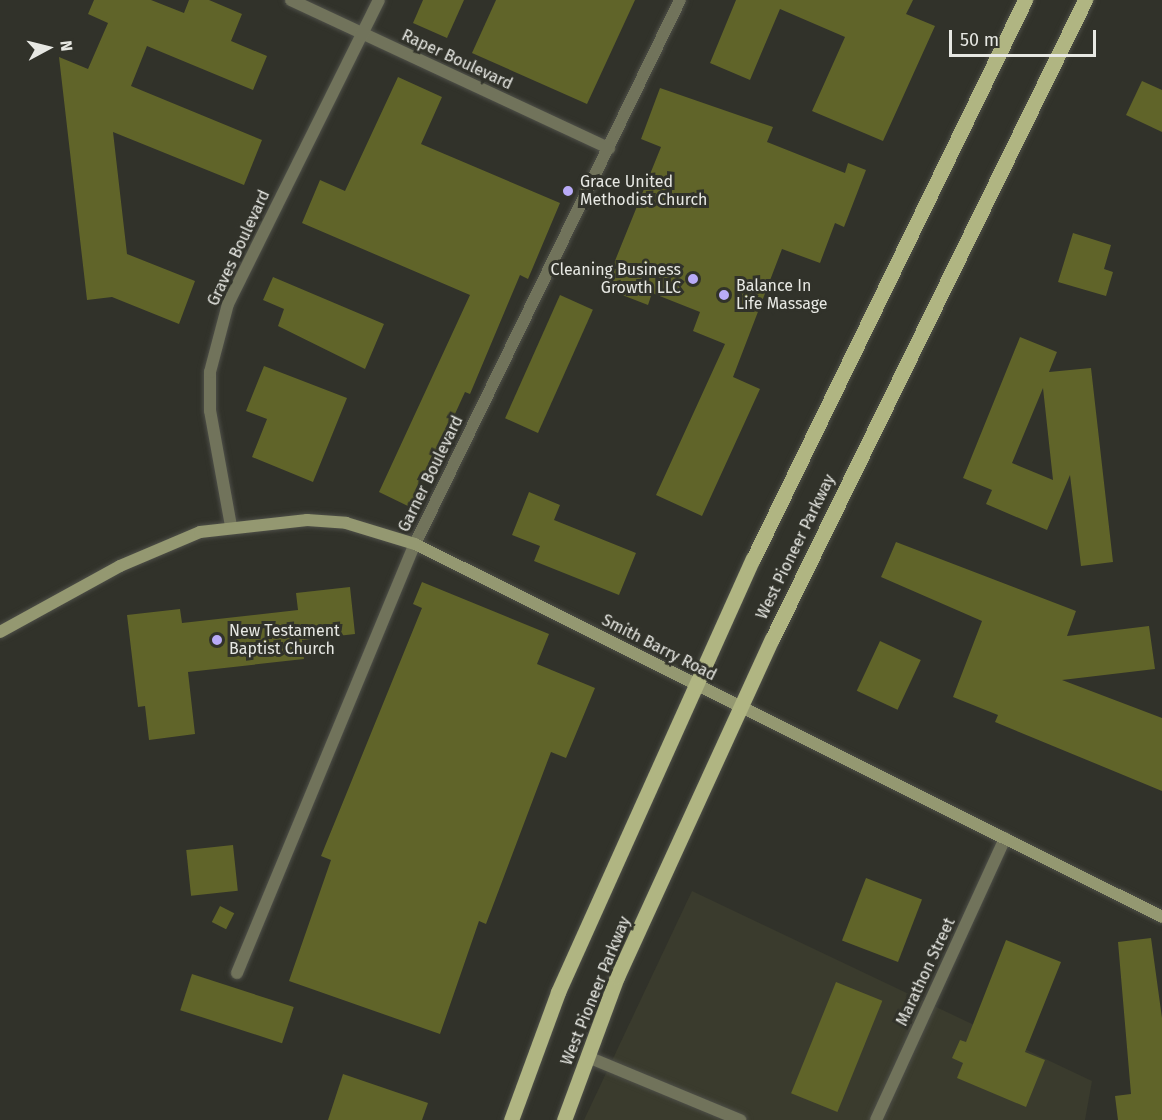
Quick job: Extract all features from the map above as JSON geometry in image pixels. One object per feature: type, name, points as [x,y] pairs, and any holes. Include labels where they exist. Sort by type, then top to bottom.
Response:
[{"type":"main road","name":"West Pioneer Parkway","points":[[511,1120],[558,992],[696,686],[1025,0]]},
{"type":"main road","name":"West Pioneer Parkway","points":[[564,1120],[617,977],[825,527],[1085,0]]},
{"type":"street","name":"Raper Boulevard","points":[[291,0],[609,148]]},
{"type":"street","name":"Graves Boulevard","points":[[231,526],[210,411],[210,372],[228,304],[360,34],[379,0]]},
{"type":"street","name":"Garner Boulevard","points":[[237,973],[416,544],[680,0]]},
{"type":"street","name":"Smith Barry Road","points":[[0,632],[120,566],[200,532],[231,526],[307,520],[346,523],[416,544],[741,709],[1162,916]]},
{"type":"street","name":"Marathon Street","points":[[876,1120],[1005,838]]},
{"type":"street","points":[[588,1057],[740,1120]]},
{"type":"shaded area","points":[[692,891],[1092,1081],[1085,1120],[584,1120]]},
{"type":"building","points":[[94,0],[151,0],[184,13],[189,0],[209,0],[242,14],[231,41],[267,56],[253,90],[147,46],[131,86],[262,140],[244,185],[113,132],[127,254],[195,281],[179,324],[112,297],[87,300],[59,57],[88,69],[108,23],[88,14]]},
{"type":"building","points":[[423,0],[464,0],[447,38],[413,23]]},
{"type":"building","points":[[496,0],[635,0],[587,104],[472,53]]},
{"type":"building","points":[[736,0],[913,0],[906,14],[935,26],[883,141],[812,111],[845,37],[780,9],[750,80],[710,63]]},
{"type":"building","points":[[398,77],[442,97],[421,144],[560,203],[528,279],[520,275],[470,394],[465,392],[412,508],[379,492],[470,295],[302,223],[320,180],[345,191]]},
{"type":"building","points":[[1142,81],[1162,90],[1162,132],[1126,115]]},
{"type":"building","points":[[660,88],[773,127],[767,142],[845,173],[848,163],[866,170],[844,227],[835,223],[820,263],[782,249],[733,377],[760,389],[702,516],[656,495],[725,344],[693,331],[700,312],[652,293],[648,305],[604,288],[661,147],[641,139]]},
{"type":"building","points":[[1073,233],[1111,245],[1104,269],[1113,272],[1106,296],[1058,282]]},
{"type":"building","points":[[273,277],[384,324],[365,369],[278,326],[284,309],[263,300]]},
{"type":"building","points":[[560,295],[593,310],[538,433],[505,418]]},
{"type":"building","points":[[1020,337],[1057,352],[1049,372],[1091,368],[1113,562],[1081,566],[1070,475],[1047,530],[986,504],[992,490],[963,478]],"holes":[[[1043,388],[1053,480],[1012,463]]]},
{"type":"building","points":[[264,366],[347,398],[313,482],[252,457],[267,419],[246,411]]},
{"type":"building","points":[[529,492],[560,505],[554,520],[636,553],[619,595],[534,561],[540,546],[512,535]]},
{"type":"building","points":[[896,542],[1076,611],[1067,636],[1149,626],[1155,669],[1062,680],[1162,718],[1162,791],[995,722],[998,715],[953,697],[982,621],[881,577]]},
{"type":"building","points":[[422,582],[549,634],[537,664],[595,688],[566,758],[551,752],[486,924],[479,921],[440,1034],[289,981],[331,860],[321,856],[422,608],[413,604]]},
{"type":"building","points":[[350,587],[355,634],[302,640],[304,659],[188,672],[195,734],[149,740],[145,706],[138,707],[127,615],[180,609],[182,623],[298,610],[296,593]]},
{"type":"building","points":[[880,641],[921,660],[898,710],[857,691]]},
{"type":"building","points":[[233,845],[238,891],[191,896],[186,850]]},
{"type":"building","points":[[866,878],[922,900],[898,962],[842,941]]},
{"type":"building","points":[[220,906],[234,913],[226,929],[212,922]]},
{"type":"building","points":[[1151,938],[1162,1018],[1162,1120],[1118,1120],[1115,1096],[1131,1094],[1118,942]]},
{"type":"building","points":[[1006,940],[1061,962],[1025,1052],[1045,1060],[1026,1107],[957,1078],[963,1063],[952,1058],[960,1040],[966,1042]]},
{"type":"building","points":[[192,974],[294,1007],[282,1043],[180,1010]]},
{"type":"building","points":[[836,982],[882,1001],[837,1112],[791,1093]]},
{"type":"building","points":[[343,1074],[428,1103],[422,1120],[328,1120]]},
{"type":"place","name":"Grace United Methodist Church","points":[[568,191]]},
{"type":"place","name":"Cleaning Business Growth LLC","points":[[693,279]]},
{"type":"place","name":"Balance In Life Massage","points":[[724,295]]},
{"type":"place","name":"New Testament Baptist Church","points":[[217,640]]}]
